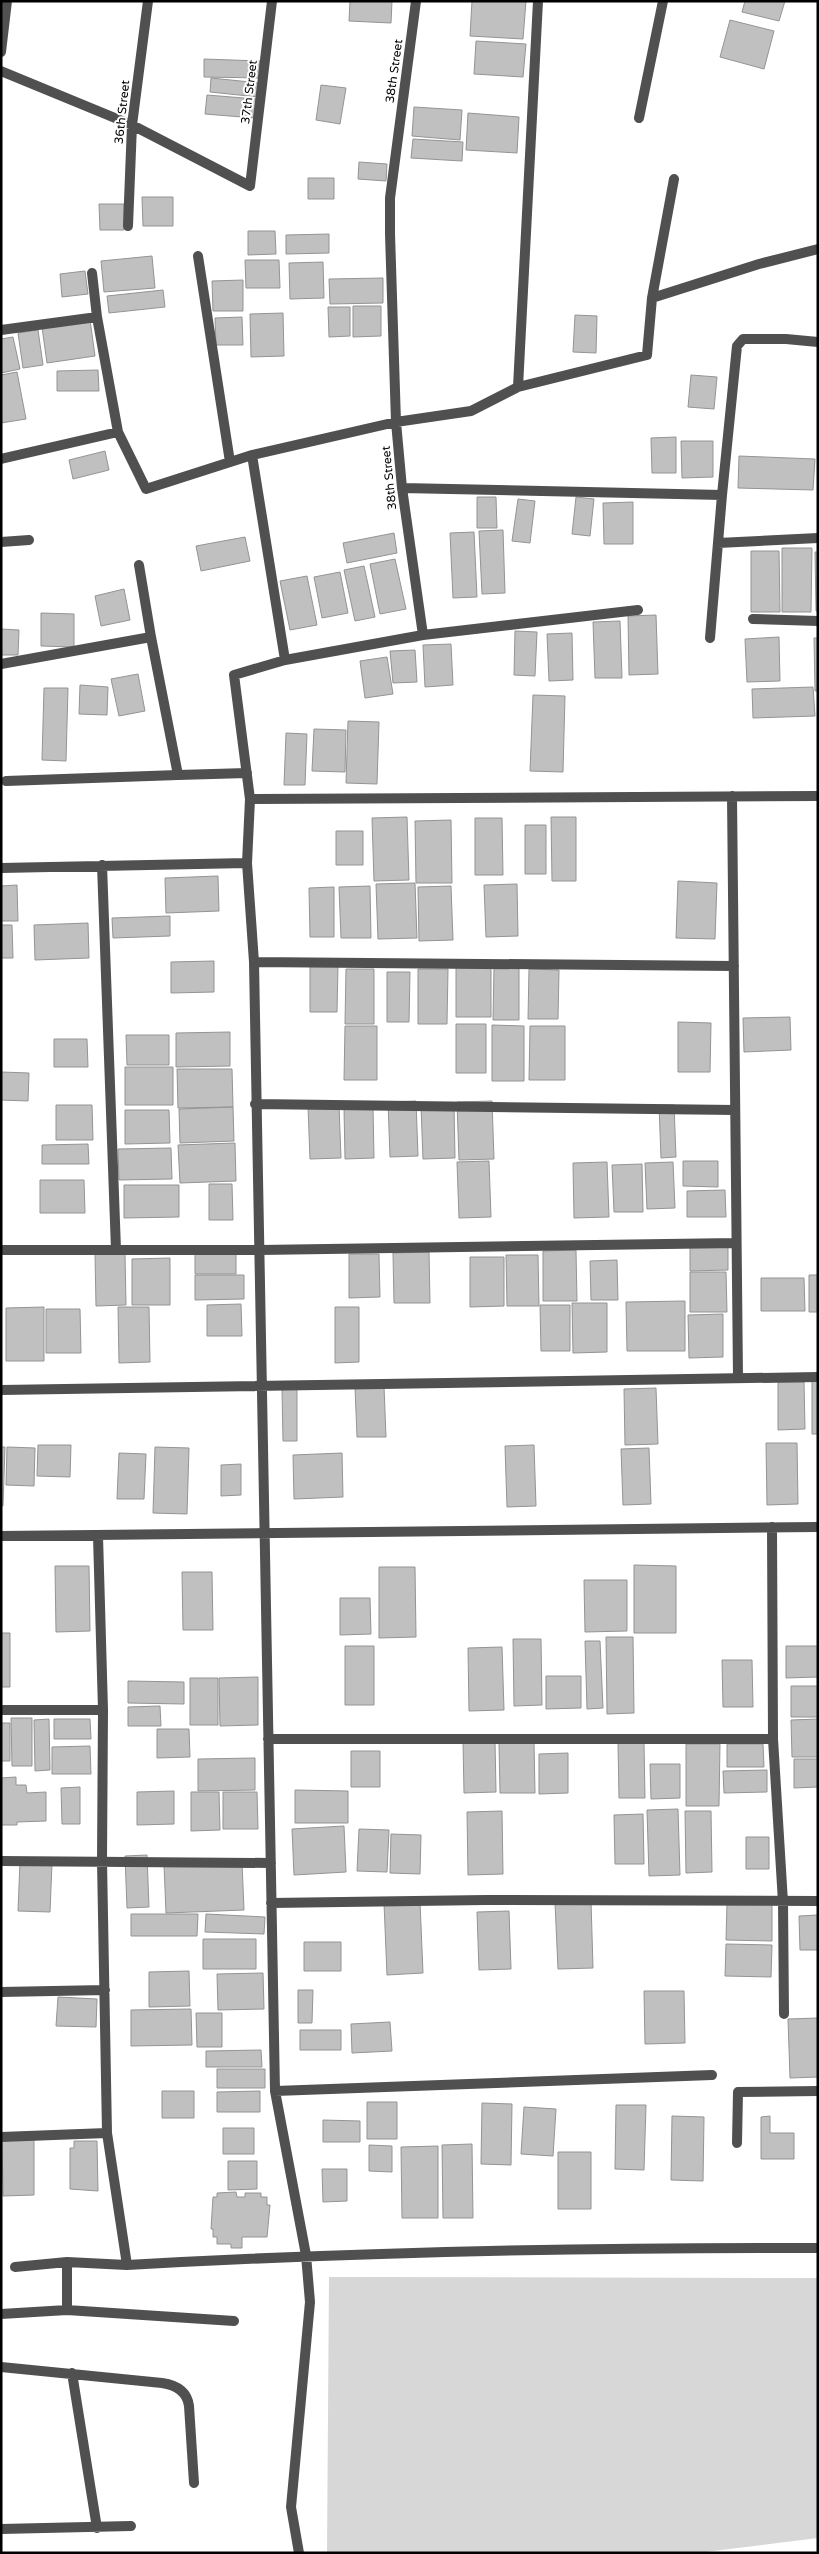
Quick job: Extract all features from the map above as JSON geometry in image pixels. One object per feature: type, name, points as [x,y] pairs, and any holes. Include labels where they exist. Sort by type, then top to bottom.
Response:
[{"type":"street","points":[[1,52],[7,1]]},
{"type":"street","name":"36th Street","points":[[128,226],[132,126],[148,1]]},
{"type":"street","name":"37th Street","points":[[132,126],[250,186],[272,1]]},
{"type":"street","name":"38th Street","points":[[416,1],[390,198],[396,422],[402,488],[422,635]]},
{"type":"street","points":[[518,387],[538,1]]},
{"type":"street","points":[[639,118],[663,1]]},
{"type":"street","points":[[1,71],[132,126]]},
{"type":"street","points":[[92,273],[97,317],[118,432],[146,490],[252,456],[396,422],[471,411],[518,387],[647,355],[652,298],[674,179]]},
{"type":"street","points":[[652,298],[759,264],[818,249]]},
{"type":"street","points":[[198,256],[230,462]]},
{"type":"street","points":[[1,330],[97,317]]},
{"type":"street","points":[[710,638],[737,346],[743,339],[818,342]]},
{"type":"street","points":[[1,459],[118,432]]},
{"type":"street","points":[[252,456],[285,660]]},
{"type":"street","points":[[402,488],[722,495]]},
{"type":"street","points":[[718,543],[818,538]]},
{"type":"street","points":[[1,542],[30,540]]},
{"type":"street","points":[[139,565],[178,775]]},
{"type":"street","points":[[299,2553],[291,2508],[310,2302],[306,2255],[275,2091],[260,1250],[255,1104],[254,962],[247,863],[250,799],[234,675],[285,660],[422,635],[638,610]]},
{"type":"street","points":[[753,620],[818,621]]},
{"type":"street","points":[[1,664],[151,637]]},
{"type":"street","points":[[6,781],[247,773]]},
{"type":"street","points":[[732,796],[738,1378]]},
{"type":"street","points":[[250,799],[818,796]]},
{"type":"street","points":[[1,868],[247,863]]},
{"type":"street","points":[[102,865],[116,1250]]},
{"type":"street","points":[[254,962],[734,966]]},
{"type":"street","points":[[255,1104],[735,1110]]},
{"type":"street","points":[[1,1250],[260,1250],[736,1243]]},
{"type":"street","points":[[1,1390],[818,1377]]},
{"type":"street","points":[[772,1527],[773,1739],[783,1902],[784,2014]]},
{"type":"street","points":[[1,1536],[818,1527]]},
{"type":"street","points":[[98,1536],[103,1710],[102,1861],[107,2133],[127,2265]]},
{"type":"street","points":[[1,1710],[103,1710]]},
{"type":"street","points":[[268,1739],[773,1739]]},
{"type":"street","points":[[1,1862],[271,1863]]},
{"type":"street","points":[[271,1903],[486,1900],[818,1901]]},
{"type":"street","points":[[1,1992],[105,1990]]},
{"type":"street","points":[[275,2091],[712,2075]]},
{"type":"street","points":[[737,2143],[738,2092],[818,2091]]},
{"type":"street","points":[[1,2136],[107,2133]]},
{"type":"street","points":[[15,2267],[68,2262],[127,2265],[306,2255],[640,2247],[818,2248]]},
{"type":"street","points":[[68,2262],[68,2310]]},
{"type":"street","points":[[1,2314],[68,2310],[234,2321]]},
{"type":"street","points":[[1,2368],[72,2373],[168,2384],[180,2389],[188,2400],[189,2406],[194,2483]]},
{"type":"street","points":[[72,2373],[98,2528]]},
{"type":"street","points":[[1,2529],[132,2526]]},
{"type":"shaded area","points":[[329,2277],[818,2278],[818,2538],[697,2553],[327,2553]]},
{"type":"building","points":[[350,1],[392,1],[391,23],[349,21]]},
{"type":"building","points":[[472,1],[526,1],[523,39],[470,36]]},
{"type":"building","points":[[745,1],[785,1],[779,21],[742,12]]},
{"type":"building","points":[[730,20],[774,31],[764,69],[720,57]]},
{"type":"building","points":[[476,41],[526,44],[523,77],[474,74]]},
{"type":"building","points":[[204,59],[260,61],[260,78],[204,77]]},
{"type":"building","points":[[211,78],[260,83],[258,97],[210,92]]},
{"type":"building","points":[[321,85],[346,88],[340,124],[316,120]]},
{"type":"building","points":[[207,95],[256,99],[254,118],[205,114]]},
{"type":"building","points":[[414,107],[462,110],[460,140],[412,136]]},
{"type":"building","points":[[468,113],[519,117],[517,153],[466,150]]},
{"type":"building","points":[[413,139],[463,142],[462,161],[411,158]]},
{"type":"building","points":[[359,162],[387,164],[386,181],[358,179]]},
{"type":"building","points":[[308,178],[334,178],[334,199],[308,199]]},
{"type":"building","points":[[142,197],[173,197],[173,226],[143,226]]},
{"type":"building","points":[[99,204],[124,204],[124,230],[100,230]]},
{"type":"building","points":[[248,231],[275,231],[276,254],[248,255]]},
{"type":"building","points":[[329,234],[329,253],[286,254],[286,235]]},
{"type":"building","points":[[152,256],[155,288],[104,292],[101,261]]},
{"type":"building","points":[[245,260],[279,260],[280,288],[246,288]]},
{"type":"building","points":[[323,262],[324,298],[290,299],[289,263]]},
{"type":"building","points":[[85,271],[88,294],[62,297],[60,274]]},
{"type":"building","points":[[383,278],[383,303],[330,304],[329,279]]},
{"type":"building","points":[[243,280],[243,311],[213,311],[212,281]]},
{"type":"building","points":[[163,290],[165,307],[109,313],[107,296]]},
{"type":"building","points":[[353,306],[381,306],[381,336],[353,337]]},
{"type":"building","points":[[328,307],[350,307],[350,336],[329,337]]},
{"type":"building","points":[[283,313],[284,356],[251,357],[250,314]]},
{"type":"building","points":[[575,315],[597,316],[596,353],[573,352]]},
{"type":"building","points":[[242,317],[243,345],[216,345],[215,318]]},
{"type":"building","points":[[90,320],[95,356],[47,363],[42,327]]},
{"type":"building","points":[[38,330],[43,365],[23,368],[18,333]]},
{"type":"building","points":[[13,337],[20,369],[1,373],[1,339]]},
{"type":"building","points":[[98,370],[99,391],[57,391],[57,371]]},
{"type":"building","points":[[17,372],[26,419],[1,423],[1,375]]},
{"type":"building","points":[[691,375],[717,377],[714,409],[688,407]]},
{"type":"building","points":[[676,437],[676,473],[652,473],[651,438]]},
{"type":"building","points":[[681,441],[713,441],[713,477],[682,478]]},
{"type":"building","points":[[105,451],[109,470],[73,479],[69,460]]},
{"type":"building","points":[[739,456],[815,459],[813,490],[738,488]]},
{"type":"building","points":[[477,497],[496,497],[497,528],[477,528]]},
{"type":"building","points":[[576,497],[594,499],[590,536],[572,534]]},
{"type":"building","points":[[518,499],[535,501],[530,543],[512,541]]},
{"type":"building","points":[[633,502],[633,544],[604,544],[603,503]]},
{"type":"building","points":[[503,530],[505,593],[482,594],[479,531]]},
{"type":"building","points":[[474,532],[477,597],[453,598],[450,533]]},
{"type":"building","points":[[394,533],[397,553],[347,563],[343,543]]},
{"type":"building","points":[[245,537],[250,561],[201,571],[196,546]]},
{"type":"building","points":[[782,548],[812,548],[811,612],[782,612]]},
{"type":"building","points":[[751,551],[779,551],[780,612],[751,612]]},
{"type":"building","points":[[815,552],[818,552],[818,611],[816,611]]},
{"type":"building","points":[[395,559],[406,609],[380,614],[370,564]]},
{"type":"building","points":[[364,566],[375,617],[355,621],[344,570]]},
{"type":"building","points":[[340,572],[348,613],[322,618],[314,577]]},
{"type":"building","points":[[307,576],[317,625],[290,630],[280,581]]},
{"type":"building","points":[[124,589],[130,620],[101,626],[95,596]]},
{"type":"building","points":[[41,613],[74,614],[74,647],[41,646]]},
{"type":"building","points":[[656,615],[658,674],[629,675],[628,616]]},
{"type":"building","points":[[620,621],[622,678],[595,678],[593,622]]},
{"type":"building","points":[[1,629],[19,630],[18,655],[1,655]]},
{"type":"building","points":[[515,631],[537,632],[535,676],[514,675]]},
{"type":"building","points":[[572,633],[573,680],[549,681],[547,634]]},
{"type":"building","points":[[779,637],[780,681],[747,682],[745,639]]},
{"type":"building","points":[[814,638],[818,638],[818,691],[815,691]]},
{"type":"building","points":[[451,644],[453,685],[425,687],[423,645]]},
{"type":"building","points":[[415,650],[417,682],[393,683],[390,651]]},
{"type":"building","points":[[387,657],[393,694],[365,698],[360,661]]},
{"type":"building","points":[[138,674],[145,711],[119,716],[111,679]]},
{"type":"building","points":[[80,685],[108,687],[107,715],[79,714]]},
{"type":"building","points":[[813,687],[815,716],[753,718],[752,689]]},
{"type":"building","points":[[44,688],[68,688],[66,761],[42,760]]},
{"type":"building","points":[[533,695],[565,696],[563,772],[530,771]]},
{"type":"building","points":[[348,721],[379,722],[377,784],[346,783]]},
{"type":"building","points":[[314,729],[346,730],[345,772],[312,771]]},
{"type":"building","points":[[286,733],[307,734],[305,785],[284,785]]},
{"type":"building","points":[[407,817],[409,880],[374,881],[372,818]]},
{"type":"building","points":[[551,817],[576,817],[576,881],[552,881]]},
{"type":"building","points":[[475,818],[502,818],[503,875],[475,875]]},
{"type":"building","points":[[451,820],[452,883],[416,883],[415,821]]},
{"type":"building","points":[[525,825],[546,825],[546,874],[525,874]]},
{"type":"building","points":[[336,831],[363,831],[363,865],[336,865]]},
{"type":"building","points":[[218,876],[219,911],[166,913],[165,878]]},
{"type":"building","points":[[678,881],[717,883],[715,939],[676,938]]},
{"type":"building","points":[[415,883],[417,938],[378,939],[376,884]]},
{"type":"building","points":[[517,884],[518,936],[486,937],[484,885]]},
{"type":"building","points":[[17,885],[18,921],[1,921],[1,886]]},
{"type":"building","points":[[370,886],[371,938],[341,938],[339,887]]},
{"type":"building","points":[[451,886],[453,940],[419,941],[418,887]]},
{"type":"building","points":[[334,887],[334,937],[310,937],[309,888]]},
{"type":"building","points":[[170,916],[170,936],[113,938],[112,918]]},
{"type":"building","points":[[88,923],[89,958],[35,960],[34,925]]},
{"type":"building","points":[[1,925],[12,925],[13,958],[1,958]]},
{"type":"building","points":[[214,961],[214,992],[171,993],[171,962]]},
{"type":"building","points":[[310,965],[338,965],[337,1012],[310,1012]]},
{"type":"building","points":[[456,965],[491,966],[491,1017],[456,1017]]},
{"type":"building","points":[[494,967],[519,967],[519,1020],[493,1020]]},
{"type":"building","points":[[346,969],[374,969],[374,1024],[345,1024]]},
{"type":"building","points":[[418,969],[448,969],[447,1024],[418,1024]]},
{"type":"building","points":[[529,969],[559,970],[558,1019],[528,1019]]},
{"type":"building","points":[[387,972],[410,972],[409,1022],[387,1022]]},
{"type":"building","points":[[790,1017],[791,1050],[744,1052],[743,1018]]},
{"type":"building","points":[[678,1022],[711,1023],[710,1072],[678,1072]]},
{"type":"building","points":[[456,1024],[486,1024],[486,1073],[456,1073]]},
{"type":"building","points":[[492,1025],[524,1026],[524,1081],[492,1081]]},
{"type":"building","points":[[345,1026],[377,1026],[377,1080],[344,1080]]},
{"type":"building","points":[[530,1026],[565,1026],[565,1080],[529,1080]]},
{"type":"building","points":[[230,1032],[230,1066],[176,1067],[176,1033]]},
{"type":"building","points":[[126,1035],[169,1035],[169,1065],[127,1065]]},
{"type":"building","points":[[54,1039],[87,1039],[88,1067],[54,1067]]},
{"type":"building","points":[[125,1067],[173,1067],[173,1105],[125,1105]]},
{"type":"building","points":[[177,1069],[232,1069],[233,1107],[178,1108]]},
{"type":"building","points":[[1,1072],[29,1073],[28,1101],[1,1100]]},
{"type":"building","points":[[416,1101],[418,1156],[390,1157],[388,1102]]},
{"type":"building","points":[[492,1101],[494,1159],[459,1160],[457,1102]]},
{"type":"building","points":[[56,1105],[92,1105],[93,1140],[56,1140]]},
{"type":"building","points":[[454,1105],[455,1158],[423,1159],[421,1106]]},
{"type":"building","points":[[659,1105],[674,1105],[676,1157],[661,1158]]},
{"type":"building","points":[[339,1106],[341,1158],[310,1159],[308,1107]]},
{"type":"building","points":[[233,1107],[234,1141],[180,1143],[179,1109]]},
{"type":"building","points":[[344,1108],[373,1108],[374,1158],[345,1159]]},
{"type":"building","points":[[125,1110],[169,1110],[170,1143],[125,1144]]},
{"type":"building","points":[[235,1143],[236,1181],[180,1183],[178,1145]]},
{"type":"building","points":[[88,1144],[89,1164],[42,1164],[42,1145]]},
{"type":"building","points":[[171,1148],[172,1179],[119,1180],[118,1149]]},
{"type":"building","points":[[489,1161],[491,1217],[459,1218],[457,1162]]},
{"type":"building","points":[[683,1161],[718,1161],[718,1187],[683,1186]]},
{"type":"building","points":[[607,1162],[609,1217],[574,1218],[573,1163]]},
{"type":"building","points":[[673,1162],[675,1208],[647,1209],[645,1163]]},
{"type":"building","points":[[642,1164],[643,1212],[614,1212],[612,1165]]},
{"type":"building","points":[[40,1180],[84,1180],[85,1213],[40,1213]]},
{"type":"building","points":[[209,1184],[232,1184],[233,1220],[209,1220]]},
{"type":"building","points":[[124,1185],[179,1185],[179,1217],[124,1218]]},
{"type":"building","points":[[725,1190],[726,1217],[687,1217],[687,1191]]},
{"type":"building","points":[[728,1245],[728,1270],[690,1271],[690,1246]]},
{"type":"building","points":[[576,1250],[577,1301],[543,1301],[543,1251]]},
{"type":"building","points":[[236,1251],[236,1274],[195,1274],[195,1252]]},
{"type":"building","points":[[429,1252],[430,1303],[394,1303],[393,1253]]},
{"type":"building","points":[[95,1254],[125,1254],[126,1305],[96,1306]]},
{"type":"building","points":[[349,1254],[379,1254],[380,1297],[349,1298]]},
{"type":"building","points":[[506,1255],[538,1255],[539,1306],[507,1306]]},
{"type":"building","points":[[470,1257],[504,1257],[504,1306],[470,1307]]},
{"type":"building","points":[[170,1258],[170,1305],[132,1305],[132,1259]]},
{"type":"building","points":[[617,1260],[618,1300],[591,1300],[590,1261]]},
{"type":"building","points":[[690,1272],[726,1272],[727,1312],[690,1312]]},
{"type":"building","points":[[195,1275],[244,1275],[244,1299],[195,1300]]},
{"type":"building","points":[[809,1275],[818,1275],[818,1312],[809,1312]]},
{"type":"building","points":[[761,1278],[804,1278],[805,1311],[761,1311]]},
{"type":"building","points":[[685,1301],[685,1351],[627,1351],[626,1302]]},
{"type":"building","points":[[572,1303],[607,1303],[607,1352],[573,1353]]},
{"type":"building","points":[[241,1304],[242,1336],[207,1336],[207,1305]]},
{"type":"building","points":[[540,1305],[570,1305],[570,1351],[541,1351]]},
{"type":"building","points":[[44,1307],[44,1361],[6,1361],[6,1308]]},
{"type":"building","points":[[118,1307],[149,1307],[150,1362],[119,1363]]},
{"type":"building","points":[[335,1307],[359,1307],[359,1362],[335,1363]]},
{"type":"building","points":[[46,1309],[80,1309],[81,1353],[46,1353]]},
{"type":"building","points":[[723,1314],[723,1357],[689,1358],[688,1315]]},
{"type":"building","points":[[812,1381],[818,1381],[818,1434],[812,1434]]},
{"type":"building","points":[[778,1382],[804,1382],[805,1429],[778,1430]]},
{"type":"building","points":[[384,1386],[386,1437],[357,1437],[355,1387]]},
{"type":"building","points":[[297,1388],[297,1441],[283,1441],[282,1389]]},
{"type":"building","points":[[656,1388],[658,1444],[625,1445],[624,1389]]},
{"type":"building","points":[[766,1443],[797,1443],[798,1504],[767,1505]]},
{"type":"building","points":[[38,1445],[71,1445],[70,1477],[37,1476]]},
{"type":"building","points":[[534,1445],[536,1506],[507,1507],[505,1446]]},
{"type":"building","points":[[1,1447],[5,1447],[3,1506],[1,1506]]},
{"type":"building","points":[[7,1447],[35,1448],[34,1486],[6,1485]]},
{"type":"building","points":[[155,1447],[189,1448],[187,1514],[153,1513]]},
{"type":"building","points":[[649,1448],[651,1504],[623,1505],[621,1449]]},
{"type":"building","points":[[119,1453],[146,1454],[144,1499],[117,1499]]},
{"type":"building","points":[[342,1453],[343,1497],[294,1499],[293,1455]]},
{"type":"building","points":[[241,1464],[241,1495],[221,1496],[221,1465]]},
{"type":"building","points":[[634,1565],[676,1566],[676,1633],[634,1633]]},
{"type":"building","points":[[55,1566],[89,1566],[90,1631],[56,1632]]},
{"type":"building","points":[[379,1567],[415,1567],[416,1637],[379,1638]]},
{"type":"building","points":[[182,1572],[212,1572],[213,1630],[183,1630]]},
{"type":"building","points":[[584,1580],[627,1580],[627,1631],[585,1632]]},
{"type":"building","points":[[340,1598],[370,1598],[371,1634],[340,1635]]},
{"type":"building","points":[[1,1633],[10,1633],[10,1687],[1,1687]]},
{"type":"building","points":[[606,1637],[633,1637],[634,1713],[607,1714]]},
{"type":"building","points":[[513,1639],[541,1639],[542,1705],[514,1706]]},
{"type":"building","points":[[585,1641],[600,1641],[603,1708],[587,1709]]},
{"type":"building","points":[[345,1646],[374,1646],[374,1705],[345,1705]]},
{"type":"building","points":[[786,1646],[818,1646],[818,1677],[786,1678]]},
{"type":"building","points":[[502,1647],[504,1710],[469,1711],[468,1648]]},
{"type":"building","points":[[722,1660],[752,1660],[753,1707],[723,1707]]},
{"type":"building","points":[[546,1676],[581,1676],[581,1708],[546,1709]]},
{"type":"building","points":[[258,1677],[258,1725],[220,1726],[219,1678]]},
{"type":"building","points":[[190,1678],[218,1678],[218,1725],[190,1725]]},
{"type":"building","points":[[128,1681],[184,1682],[184,1704],[128,1703]]},
{"type":"building","points":[[791,1686],[818,1686],[818,1717],[791,1717]]},
{"type":"building","points":[[160,1706],[161,1726],[128,1726],[128,1707]]},
{"type":"building","points":[[11,1718],[32,1718],[32,1766],[12,1766]]},
{"type":"building","points":[[49,1719],[50,1770],[35,1771],[34,1720]]},
{"type":"building","points":[[54,1719],[90,1719],[91,1739],[54,1739]]},
{"type":"building","points":[[818,1719],[818,1757],[792,1757],[791,1720]]},
{"type":"building","points":[[1,1723],[10,1723],[10,1761],[1,1761]]},
{"type":"building","points":[[157,1729],[189,1729],[190,1757],[157,1758]]},
{"type":"building","points":[[463,1741],[495,1741],[496,1792],[464,1793]]},
{"type":"building","points":[[534,1742],[535,1793],[500,1793],[499,1743]]},
{"type":"building","points":[[618,1743],[644,1743],[645,1798],[619,1798]]},
{"type":"building","points":[[686,1744],[720,1744],[719,1806],[686,1806]]},
{"type":"building","points":[[727,1744],[763,1744],[764,1767],[727,1767]]},
{"type":"building","points":[[90,1746],[91,1774],[52,1774],[52,1747]]},
{"type":"building","points":[[351,1751],[380,1751],[380,1787],[351,1787]]},
{"type":"building","points":[[568,1753],[568,1793],[539,1794],[539,1754]]},
{"type":"building","points":[[255,1758],[255,1790],[198,1791],[198,1759]]},
{"type":"building","points":[[794,1759],[818,1759],[818,1787],[794,1788]]},
{"type":"building","points":[[650,1764],[680,1764],[680,1798],[651,1799]]},
{"type":"building","points":[[767,1770],[767,1792],[724,1793],[723,1771]]},
{"type":"building","points":[[16,1777],[16,1785],[26,1785],[27,1793],[46,1792],[46,1821],[17,1822],[17,1825],[1,1825],[1,1778]]},
{"type":"building","points":[[80,1787],[80,1824],[62,1824],[61,1788]]},
{"type":"building","points":[[295,1790],[348,1791],[348,1823],[295,1823]]},
{"type":"building","points":[[174,1791],[174,1824],[137,1825],[137,1792]]},
{"type":"building","points":[[191,1792],[219,1792],[220,1830],[191,1831]]},
{"type":"building","points":[[223,1792],[257,1792],[258,1829],[223,1829]]},
{"type":"building","points":[[678,1809],[680,1875],[649,1876],[647,1810]]},
{"type":"building","points":[[502,1811],[503,1874],[468,1875],[467,1812]]},
{"type":"building","points":[[685,1811],[711,1811],[712,1872],[686,1873]]},
{"type":"building","points":[[643,1814],[644,1864],[615,1864],[614,1815]]},
{"type":"building","points":[[344,1826],[346,1872],[294,1875],[292,1829]]},
{"type":"building","points":[[359,1829],[389,1830],[387,1872],[357,1871]]},
{"type":"building","points":[[391,1834],[421,1835],[420,1874],[390,1873]]},
{"type":"building","points":[[746,1837],[769,1837],[769,1869],[746,1869]]},
{"type":"building","points":[[147,1855],[149,1907],[127,1908],[125,1856]]},
{"type":"building","points":[[20,1862],[52,1863],[50,1912],[18,1911]]},
{"type":"building","points":[[242,1862],[244,1910],[166,1913],[164,1865]]},
{"type":"building","points":[[591,1901],[593,1968],[558,1969],[555,1903]]},
{"type":"building","points":[[420,1902],[423,1973],[387,1975],[384,1903]]},
{"type":"building","points":[[727,1903],[772,1903],[772,1941],[726,1940]]},
{"type":"building","points":[[509,1911],[511,1969],[479,1970],[477,1912]]},
{"type":"building","points":[[131,1914],[198,1914],[197,1936],[131,1936]]},
{"type":"building","points":[[206,1914],[265,1917],[264,1934],[205,1932]]},
{"type":"building","points":[[818,1915],[818,1950],[800,1950],[799,1916]]},
{"type":"building","points":[[203,1939],[256,1939],[256,1969],[203,1969]]},
{"type":"building","points":[[304,1942],[341,1942],[341,1971],[304,1971]]},
{"type":"building","points":[[726,1944],[772,1945],[771,1977],[725,1976]]},
{"type":"building","points":[[189,1971],[190,2006],[149,2007],[149,1972]]},
{"type":"building","points":[[263,1973],[264,2009],[218,2010],[217,1974]]},
{"type":"building","points":[[298,1990],[313,1990],[312,2023],[298,2023]]},
{"type":"building","points":[[644,1991],[684,1991],[685,2043],[645,2044]]},
{"type":"building","points":[[58,1997],[97,1999],[96,2027],[56,2026]]},
{"type":"building","points":[[191,2009],[192,2045],[131,2046],[131,2010]]},
{"type":"building","points":[[196,2013],[222,2013],[222,2047],[197,2047]]},
{"type":"building","points":[[818,2018],[818,2077],[790,2078],[788,2019]]},
{"type":"building","points":[[390,2022],[392,2051],[352,2053],[351,2024]]},
{"type":"building","points":[[300,2030],[341,2030],[341,2050],[300,2050]]},
{"type":"building","points":[[261,2050],[262,2067],[206,2067],[206,2051]]},
{"type":"building","points":[[217,2069],[265,2069],[265,2088],[217,2088]]},
{"type":"building","points":[[162,2091],[194,2091],[194,2118],[162,2118]]},
{"type":"building","points":[[260,2091],[260,2112],[217,2112],[217,2092]]},
{"type":"building","points":[[367,2102],[397,2102],[397,2139],[367,2139]]},
{"type":"building","points":[[482,2103],[512,2104],[511,2165],[481,2164]]},
{"type":"building","points":[[616,2105],[646,2105],[644,2170],[615,2169]]},
{"type":"building","points":[[524,2107],[556,2109],[553,2156],[521,2154]]},
{"type":"building","points":[[672,2116],[704,2117],[703,2181],[671,2180]]},
{"type":"building","points":[[770,2116],[770,2133],[794,2133],[794,2159],[761,2159],[761,2117]]},
{"type":"building","points":[[323,2120],[360,2121],[360,2142],[323,2142]]},
{"type":"building","points":[[223,2128],[254,2128],[254,2154],[223,2154]]},
{"type":"building","points":[[2,2139],[34,2139],[34,2195],[3,2196]]},
{"type":"building","points":[[74,2141],[97,2141],[98,2191],[70,2189],[70,2148],[74,2148]]},
{"type":"building","points":[[472,2144],[473,2218],[443,2218],[442,2145]]},
{"type":"building","points":[[369,2145],[392,2146],[392,2172],[369,2171]]},
{"type":"building","points":[[438,2146],[438,2218],[402,2218],[401,2147]]},
{"type":"building","points":[[558,2152],[591,2152],[591,2209],[558,2209]]},
{"type":"building","points":[[228,2161],[257,2161],[257,2189],[228,2190]]},
{"type":"building","points":[[322,2169],[347,2169],[347,2201],[323,2202]]},
{"type":"building","points":[[236,2192],[237,2197],[245,2197],[245,2193],[261,2193],[261,2197],[267,2197],[267,2205],[270,2205],[267,2237],[242,2237],[242,2248],[231,2248],[231,2244],[217,2244],[217,2237],[213,2237],[213,2229],[211,2229],[213,2197],[217,2197],[217,2193]]}]
